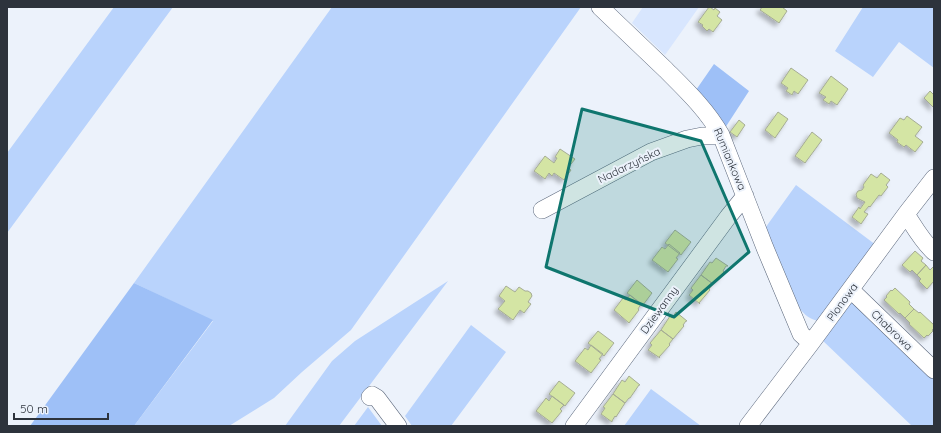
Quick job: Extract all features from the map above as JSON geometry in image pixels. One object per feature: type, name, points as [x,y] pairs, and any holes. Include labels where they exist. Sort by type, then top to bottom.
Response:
[{"type":"street","name":"Rumiankowa","points":[[600,7],[697,102],[716,126],[721,135],[765,248],[801,334],[811,343]]},
{"type":"street","name":"Nadarzyńska","points":[[542,210],[651,152],[687,139],[702,136],[721,135]]},
{"type":"street","name":"Plonowa","points":[[748,426],[934,178]]},
{"type":"street","name":"Dziewanny","points":[[574,426],[723,223],[745,196]]},
{"type":"street","points":[[906,214],[919,235],[934,252]]},
{"type":"street","name":"Chabrowa","points":[[851,290],[934,370]]},
{"type":"street","points":[[370,397],[372,395],[379,399],[398,426]]},
{"type":"highlighted area","points":[[582,109],[701,141],[749,252],[674,317],[546,267]]},
{"type":"shaded area","points":[[114,7],[173,7],[7,233],[7,153]]},
{"type":"shaded area","points":[[332,7],[581,7],[351,330],[274,398],[229,426],[134,426],[213,321],[134,283]]},
{"type":"shaded area","points":[[643,7],[699,7],[665,55],[632,23]]},
{"type":"shaded area","points":[[863,7],[934,7],[934,68],[899,42],[873,77],[835,51]]},
{"type":"shaded area","points":[[714,64],[749,91],[725,128],[696,90]]},
{"type":"shaded area","points":[[796,185],[876,245],[820,321],[813,320],[808,317],[799,308],[763,231]]},
{"type":"shaded area","points":[[448,281],[339,426],[285,426],[332,361],[355,341]]},
{"type":"shaded area","points":[[134,283],[213,320],[134,426],[30,426]]},
{"type":"shaded area","points":[[848,303],[858,303],[934,376],[934,426],[912,426],[821,339]]},
{"type":"shaded area","points":[[471,325],[506,352],[451,426],[412,426],[405,416]]},
{"type":"shaded area","points":[[651,389],[701,426],[624,426]]},
{"type":"shaded area","points":[[368,407],[382,426],[354,426]]},
{"type":"building","points":[[709,7],[714,10],[715,8],[720,12],[717,16],[722,20],[713,32],[709,29],[707,31],[702,26],[703,25],[698,22]]},
{"type":"building","points":[[762,7],[782,7],[787,11],[779,23],[760,10]]},
{"type":"building","points":[[791,68],[808,80],[798,94],[794,91],[792,95],[786,91],[788,88],[781,83]]},
{"type":"building","points":[[831,76],[848,89],[837,105],[831,101],[829,104],[823,100],[826,97],[819,93]]},
{"type":"building","points":[[930,91],[933,94],[934,93],[934,108],[924,98]]},
{"type":"building","points":[[778,112],[788,119],[775,138],[765,130]]},
{"type":"building","points":[[907,116],[922,127],[915,136],[923,142],[915,152],[906,145],[904,147],[897,142],[898,140],[889,133],[900,118],[904,120]]},
{"type":"building","points":[[739,120],[745,125],[737,137],[730,132]]},
{"type":"building","points":[[812,132],[822,140],[805,163],[795,156]]},
{"type":"building","points":[[560,149],[575,159],[568,168],[571,170],[564,180],[554,173],[552,176],[549,173],[545,179],[534,171],[545,156],[554,163],[557,158],[555,157]]},
{"type":"building","points":[[881,173],[890,180],[886,185],[888,187],[864,212],[868,214],[861,224],[852,217],[859,207],[860,209],[865,202],[857,198],[856,194],[858,191],[862,190],[864,187],[863,185],[871,174],[877,178]]},
{"type":"building","points":[[675,230],[691,242],[681,255],[665,243]]},
{"type":"building","points":[[669,244],[680,253],[676,258],[678,259],[668,272],[652,260],[662,247],[665,249]]},
{"type":"building","points":[[915,251],[923,258],[921,261],[926,265],[917,275],[912,270],[910,272],[902,265]]},
{"type":"building","points":[[716,258],[728,266],[726,266],[723,271],[724,272],[713,284],[701,275],[710,262],[712,263]]},
{"type":"building","points":[[926,265],[930,270],[933,267],[934,268],[934,281],[927,289],[919,281],[921,279],[917,275]]},
{"type":"building","points":[[701,275],[713,284],[699,303],[700,304],[689,295],[693,290],[691,288]]},
{"type":"building","points":[[637,280],[652,293],[643,305],[627,293]]},
{"type":"building","points":[[506,286],[515,292],[519,287],[531,293],[532,296],[528,302],[531,304],[524,313],[520,310],[513,320],[498,309],[505,301],[499,296]]},
{"type":"building","points":[[895,288],[910,302],[909,304],[914,309],[905,318],[884,300],[891,290],[892,291]]},
{"type":"building","points":[[630,295],[641,304],[638,309],[639,310],[629,323],[614,310],[623,298],[626,300]]},
{"type":"building","points":[[914,309],[919,313],[920,312],[934,325],[933,331],[924,338],[909,324],[910,323],[905,318]]},
{"type":"building","points":[[676,312],[687,321],[673,339],[661,330],[670,316],[672,318]]},
{"type":"building","points":[[661,330],[673,339],[669,344],[670,345],[659,357],[660,358],[648,350],[652,345],[650,343]]},
{"type":"building","points":[[598,331],[614,343],[604,356],[588,343]]},
{"type":"building","points":[[591,345],[603,354],[599,359],[601,360],[591,373],[575,361],[585,348],[588,350]]},
{"type":"building","points":[[629,376],[640,385],[625,403],[613,394],[622,380],[625,382]]},
{"type":"building","points":[[559,381],[575,393],[565,406],[549,394]]},
{"type":"building","points":[[613,394],[625,403],[612,422],[601,414],[605,408],[603,407]]},
{"type":"building","points":[[552,396],[564,405],[560,409],[562,411],[552,423],[536,411],[546,398],[549,401]]}]
